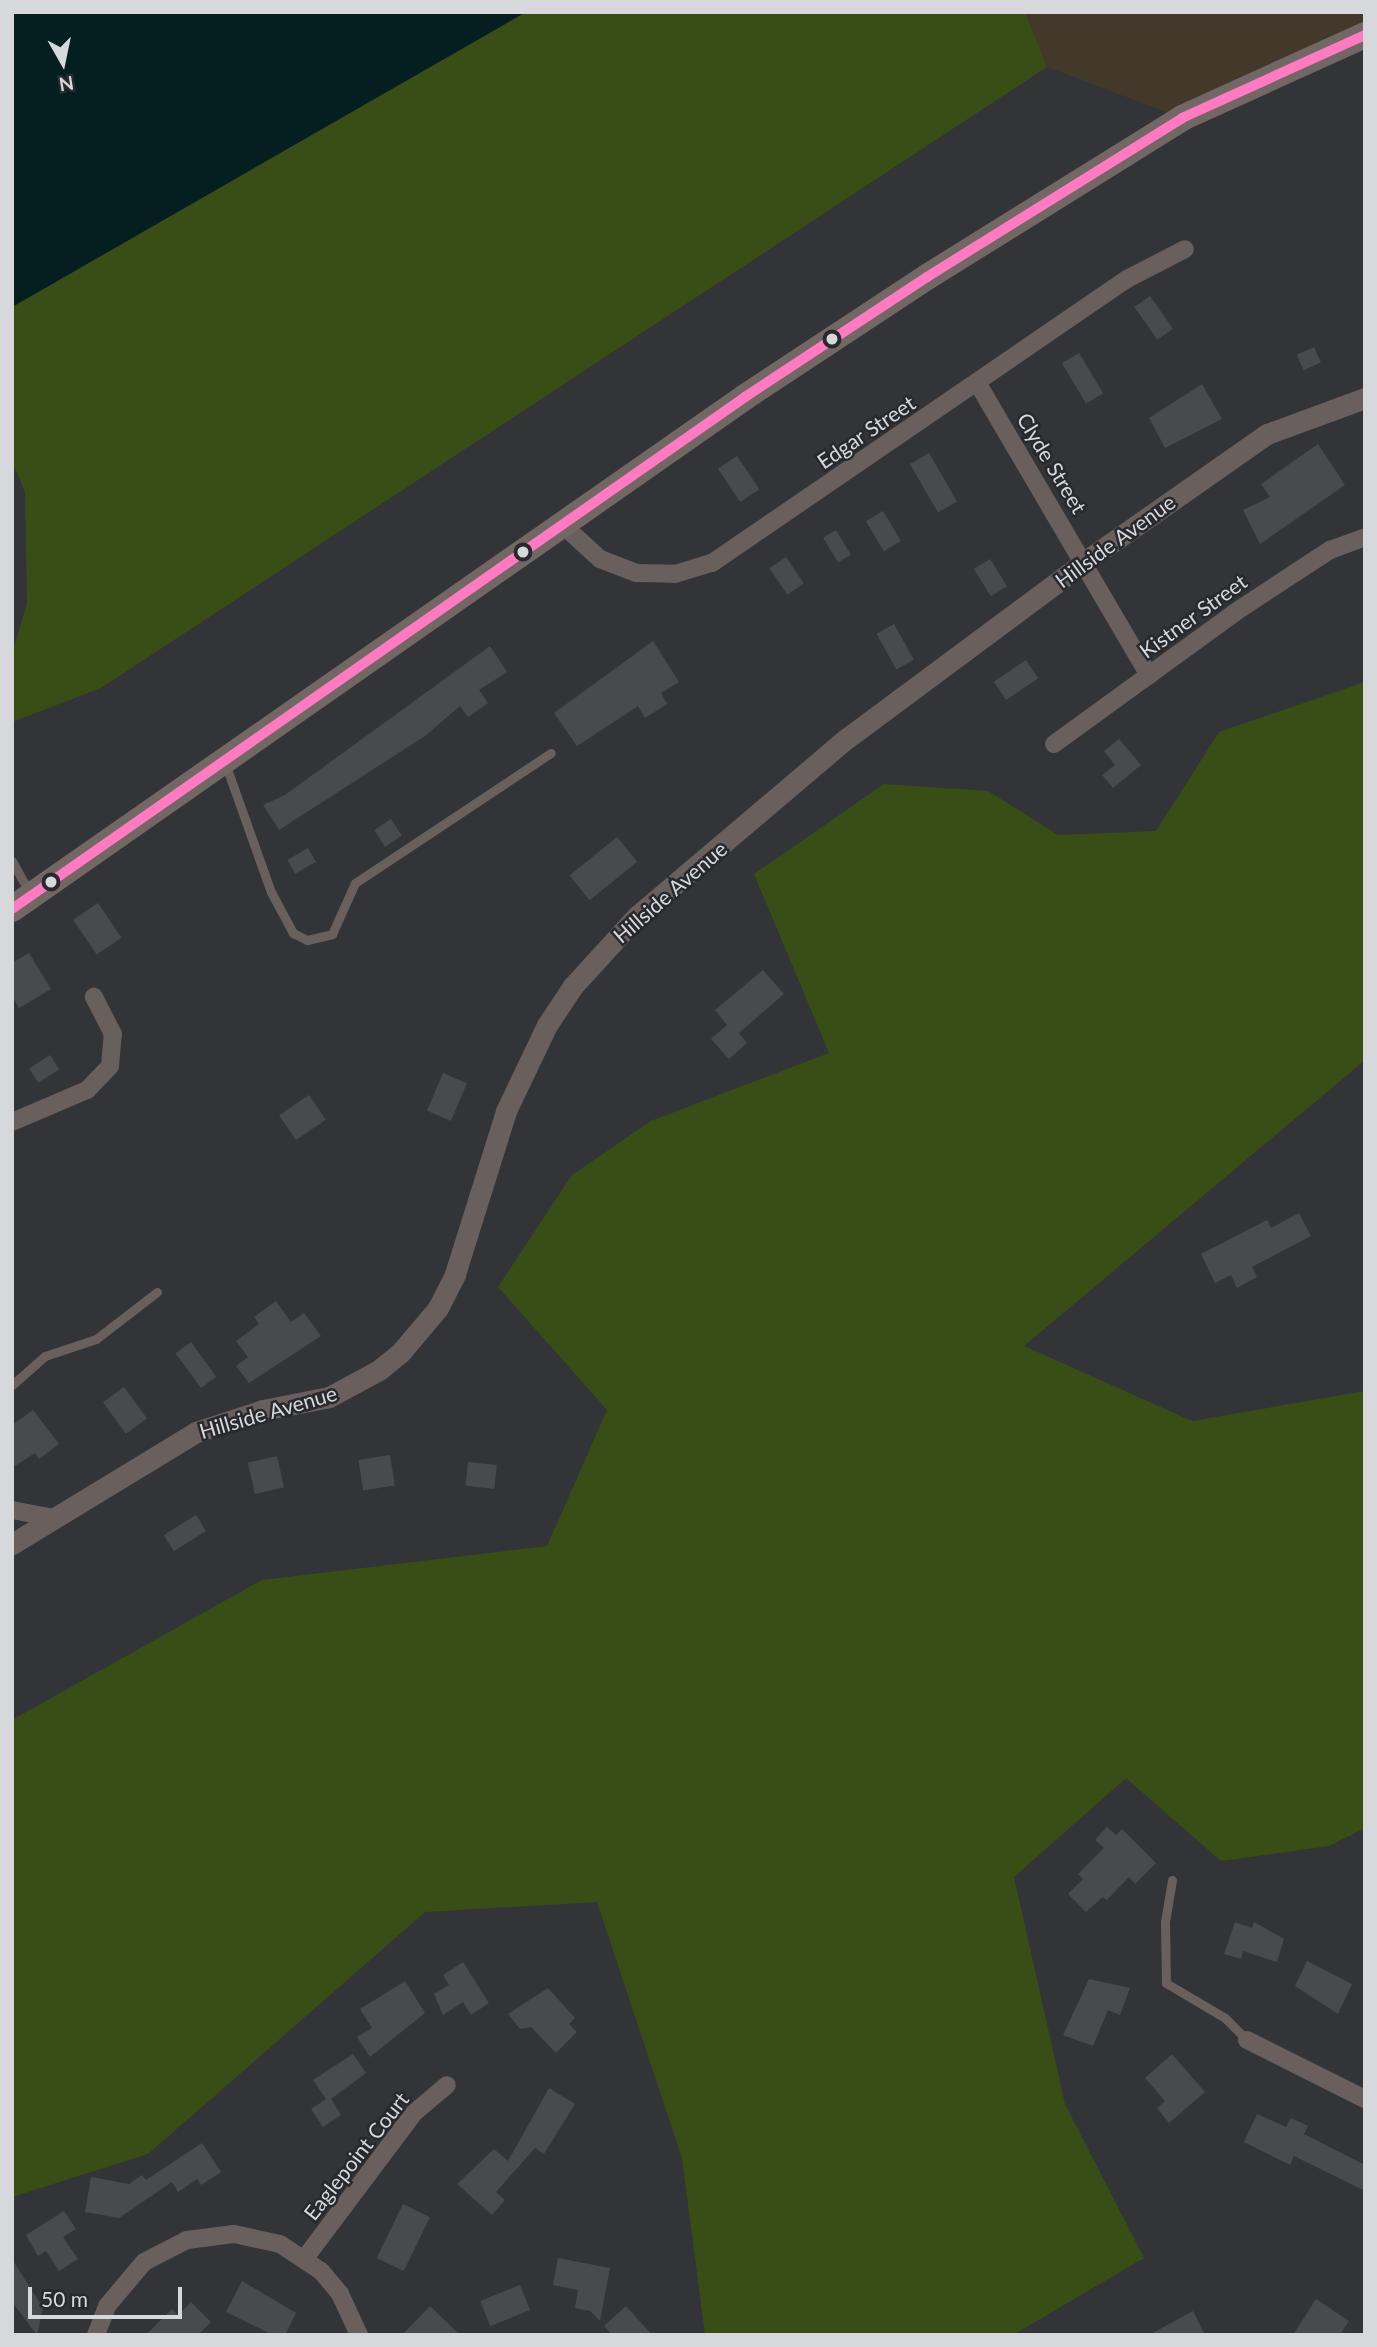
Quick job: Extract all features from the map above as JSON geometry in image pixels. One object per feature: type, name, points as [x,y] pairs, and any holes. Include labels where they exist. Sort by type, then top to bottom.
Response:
[{"type":"main road","points":[[21,902],[757,390],[1066,188],[1182,118],[1365,35]]},
{"type":"street","name":"Edgar Street","points":[[564,526],[584,548],[618,568],[656,576],[694,570],[712,563],[978,384],[1127,279],[1185,249]]},
{"type":"street","name":"Clyde Street","points":[[978,384],[1149,675]]},
{"type":"street","name":"Hillside Avenue","points":[[12,1544],[197,1432],[263,1410],[329,1397],[379,1370],[401,1352],[438,1308],[455,1274],[524,1068],[567,996],[604,949],[846,739],[1084,562],[1267,434],[1365,398]]},
{"type":"street","name":"Kistner Street","points":[[1054,744],[1330,550],[1365,537]]},
{"type":"street","points":[[12,1122],[88,1090],[110,1066],[113,1034],[94,997]]},
{"type":"street","points":[[12,1510],[54,1518]]},
{"type":"street","points":[[1247,2040],[1365,2099]]},
{"type":"street","name":"Eaglepoint Court","points":[[305,2258],[415,2113],[447,2085]]},
{"type":"street","points":[[96,2335],[123,2282],[144,2262],[187,2240],[215,2235],[253,2236],[305,2258],[340,2294],[359,2335]]},
{"type":"lane","points":[[225,761],[271,892],[293,933],[307,940],[332,934],[355,883],[365,875],[551,753]]},
{"type":"lane","points":[[12,861],[21,902]]},
{"type":"lane","points":[[12,1385],[45,1356],[96,1339],[157,1293]]},
{"type":"lane","points":[[1172,1880],[1165,1922],[1166,1983],[1225,2018],[1247,2040]]},
{"type":"shaded area","points":[[1025,12],[1365,12],[1365,35],[1182,118],[1047,67]]},
{"type":"green space","points":[[526,12],[1025,12],[1047,67],[101,688],[12,722],[12,653],[27,604],[25,492],[12,461],[12,307]]},
{"type":"green space","points":[[1365,682],[1365,1060],[1024,1346],[1192,1421],[1365,1391],[1365,1828],[1329,1846],[1221,1861],[1126,1778],[1014,1877],[1065,2104],[1144,2258],[1013,2335],[705,2335],[682,2158],[597,1902],[425,1912],[148,2154],[12,2197],[12,1720],[262,1580],[547,1546],[607,1410],[498,1287],[572,1175],[651,1121],[829,1053],[754,874],[884,784],[988,791],[1058,835],[1156,831],[1219,732]]},
{"type":"water","points":[[12,12],[526,12],[12,307]]},
{"type":"building","points":[[1150,296],[1173,329],[1157,340],[1134,307]]},
{"type":"building","points":[[1314,347],[1321,363],[1304,370],[1297,355]]},
{"type":"building","points":[[1079,353],[1103,393],[1086,404],[1062,363]]},
{"type":"building","points":[[1202,384],[1222,419],[1165,448],[1149,418]]},
{"type":"building","points":[[1318,444],[1345,485],[1260,544],[1243,510],[1270,497],[1261,484]]},
{"type":"building","points":[[929,453],[957,501],[938,512],[910,464]]},
{"type":"building","points":[[737,456],[759,489],[740,502],[718,469]]},
{"type":"building","points":[[883,511],[901,541],[884,551],[866,521]]},
{"type":"building","points":[[836,530],[851,555],[838,563],[823,538]]},
{"type":"building","points":[[786,557],[804,584],[787,595],[769,568]]},
{"type":"building","points":[[990,559],[1007,586],[991,596],[974,569]]},
{"type":"building","points":[[894,624],[914,660],[896,670],[877,634]]},
{"type":"building","points":[[653,641],[679,682],[661,693],[667,704],[645,718],[638,706],[577,746],[554,713]]},
{"type":"building","points":[[490,646],[507,672],[479,690],[488,703],[468,717],[460,706],[425,736],[279,830],[263,805],[285,795]]},
{"type":"building","points":[[1026,660],[1038,678],[1006,700],[994,682]]},
{"type":"building","points":[[1119,739],[1141,765],[1113,788],[1102,775],[1115,765],[1104,751]]},
{"type":"building","points":[[391,819],[402,836],[385,847],[374,830]]},
{"type":"building","points":[[617,837],[637,862],[590,900],[570,875]]},
{"type":"building","points":[[308,848],[316,862],[295,874],[287,860]]},
{"type":"building","points":[[98,903],[121,938],[97,955],[73,920]]},
{"type":"building","points":[[29,953],[51,989],[19,1008],[12,996],[12,963]]},
{"type":"building","points":[[763,970],[784,994],[739,1033],[747,1043],[729,1059],[711,1039],[727,1025],[715,1010]]},
{"type":"building","points":[[50,1055],[59,1069],[38,1083],[29,1069]]},
{"type":"building","points":[[443,1073],[467,1083],[451,1121],[427,1111]]},
{"type":"building","points":[[309,1095],[326,1120],[296,1140],[279,1115]]},
{"type":"building","points":[[1299,1213],[1311,1236],[1252,1267],[1257,1277],[1237,1288],[1231,1275],[1215,1283],[1201,1254],[1267,1220],[1271,1228]]},
{"type":"building","points":[[276,1301],[291,1322],[304,1313],[321,1336],[249,1383],[236,1366],[248,1357],[236,1341],[259,1324],[254,1317]]},
{"type":"building","points":[[191,1342],[216,1377],[201,1388],[176,1353]]},
{"type":"building","points":[[124,1387],[147,1419],[126,1434],[103,1402]]},
{"type":"building","points":[[33,1410],[59,1444],[39,1459],[35,1453],[12,1468],[12,1425]]},
{"type":"building","points":[[390,1455],[395,1486],[363,1491],[358,1460]]},
{"type":"building","points":[[277,1456],[284,1487],[255,1494],[248,1463]]},
{"type":"building","points":[[468,1462],[497,1465],[494,1489],[465,1486]]},
{"type":"building","points":[[196,1515],[206,1531],[174,1551],[164,1535]]},
{"type":"building","points":[[1107,1827],[1116,1835],[1122,1829],[1156,1863],[1135,1884],[1129,1877],[1107,1900],[1103,1897],[1086,1912],[1068,1894],[1083,1879],[1078,1874],[1104,1848],[1095,1840]]},
{"type":"building","points":[[1235,1922],[1252,1928],[1254,1922],[1284,1939],[1277,1962],[1243,1951],[1241,1959],[1224,1954]]},
{"type":"building","points":[[1307,1961],[1352,1984],[1338,2014],[1295,1986]]},
{"type":"building","points":[[463,1962],[489,2003],[471,2015],[463,2002],[443,2015],[434,1994],[449,1985],[443,1975]]},
{"type":"building","points":[[1089,1979],[1130,1988],[1120,2015],[1108,2010],[1093,2046],[1063,2035]]},
{"type":"building","points":[[405,1981],[425,2013],[370,2057],[357,2037],[372,2028],[360,2009]]},
{"type":"building","points":[[548,1988],[575,2018],[569,2024],[577,2032],[556,2053],[531,2027],[520,2029],[508,2014]]},
{"type":"building","points":[[353,2054],[366,2073],[331,2099],[341,2115],[323,2127],[311,2109],[326,2099],[313,2080]]},
{"type":"building","points":[[1172,2054],[1205,2092],[1169,2123],[1157,2108],[1165,2101],[1145,2078]]},
{"type":"building","points":[[549,2088],[575,2104],[544,2154],[535,2148],[496,2192],[505,2200],[492,2215],[457,2184],[494,2149],[508,2161]]},
{"type":"building","points":[[1257,2114],[1286,2127],[1291,2118],[1308,2126],[1304,2134],[1365,2165],[1365,2191],[1294,2156],[1290,2165],[1244,2142]]},
{"type":"building","points":[[202,2143],[221,2172],[201,2185],[197,2179],[178,2192],[172,2182],[119,2218],[85,2212],[91,2177],[129,2184],[142,2175],[146,2180]]},
{"type":"building","points":[[403,2204],[430,2217],[404,2271],[377,2258]]},
{"type":"building","points":[[64,2211],[76,2229],[63,2237],[78,2259],[59,2271],[46,2251],[38,2256],[26,2235]]},
{"type":"building","points":[[558,2258],[610,2268],[600,2321],[590,2311],[575,2308],[578,2290],[553,2285]]},
{"type":"building","points":[[12,2259],[43,2308],[37,2335],[12,2302]]},
{"type":"building","points":[[242,2281],[296,2313],[285,2335],[273,2335],[226,2312]]},
{"type":"building","points":[[520,2285],[530,2310],[490,2326],[480,2301]]},
{"type":"building","points":[[1316,2299],[1349,2321],[1340,2335],[1293,2335]]},
{"type":"building","points":[[191,2302],[211,2322],[198,2335],[146,2335],[172,2309],[178,2315]]},
{"type":"building","points":[[430,2306],[460,2335],[402,2335]]},
{"type":"building","points":[[626,2306],[652,2335],[612,2335],[604,2326]]},
{"type":"building","points":[[1193,2311],[1205,2335],[1149,2335]]},
{"type":"transit line","name":"50","points":[[12,909],[745,397],[927,277],[1182,118],[1365,35]]}]
